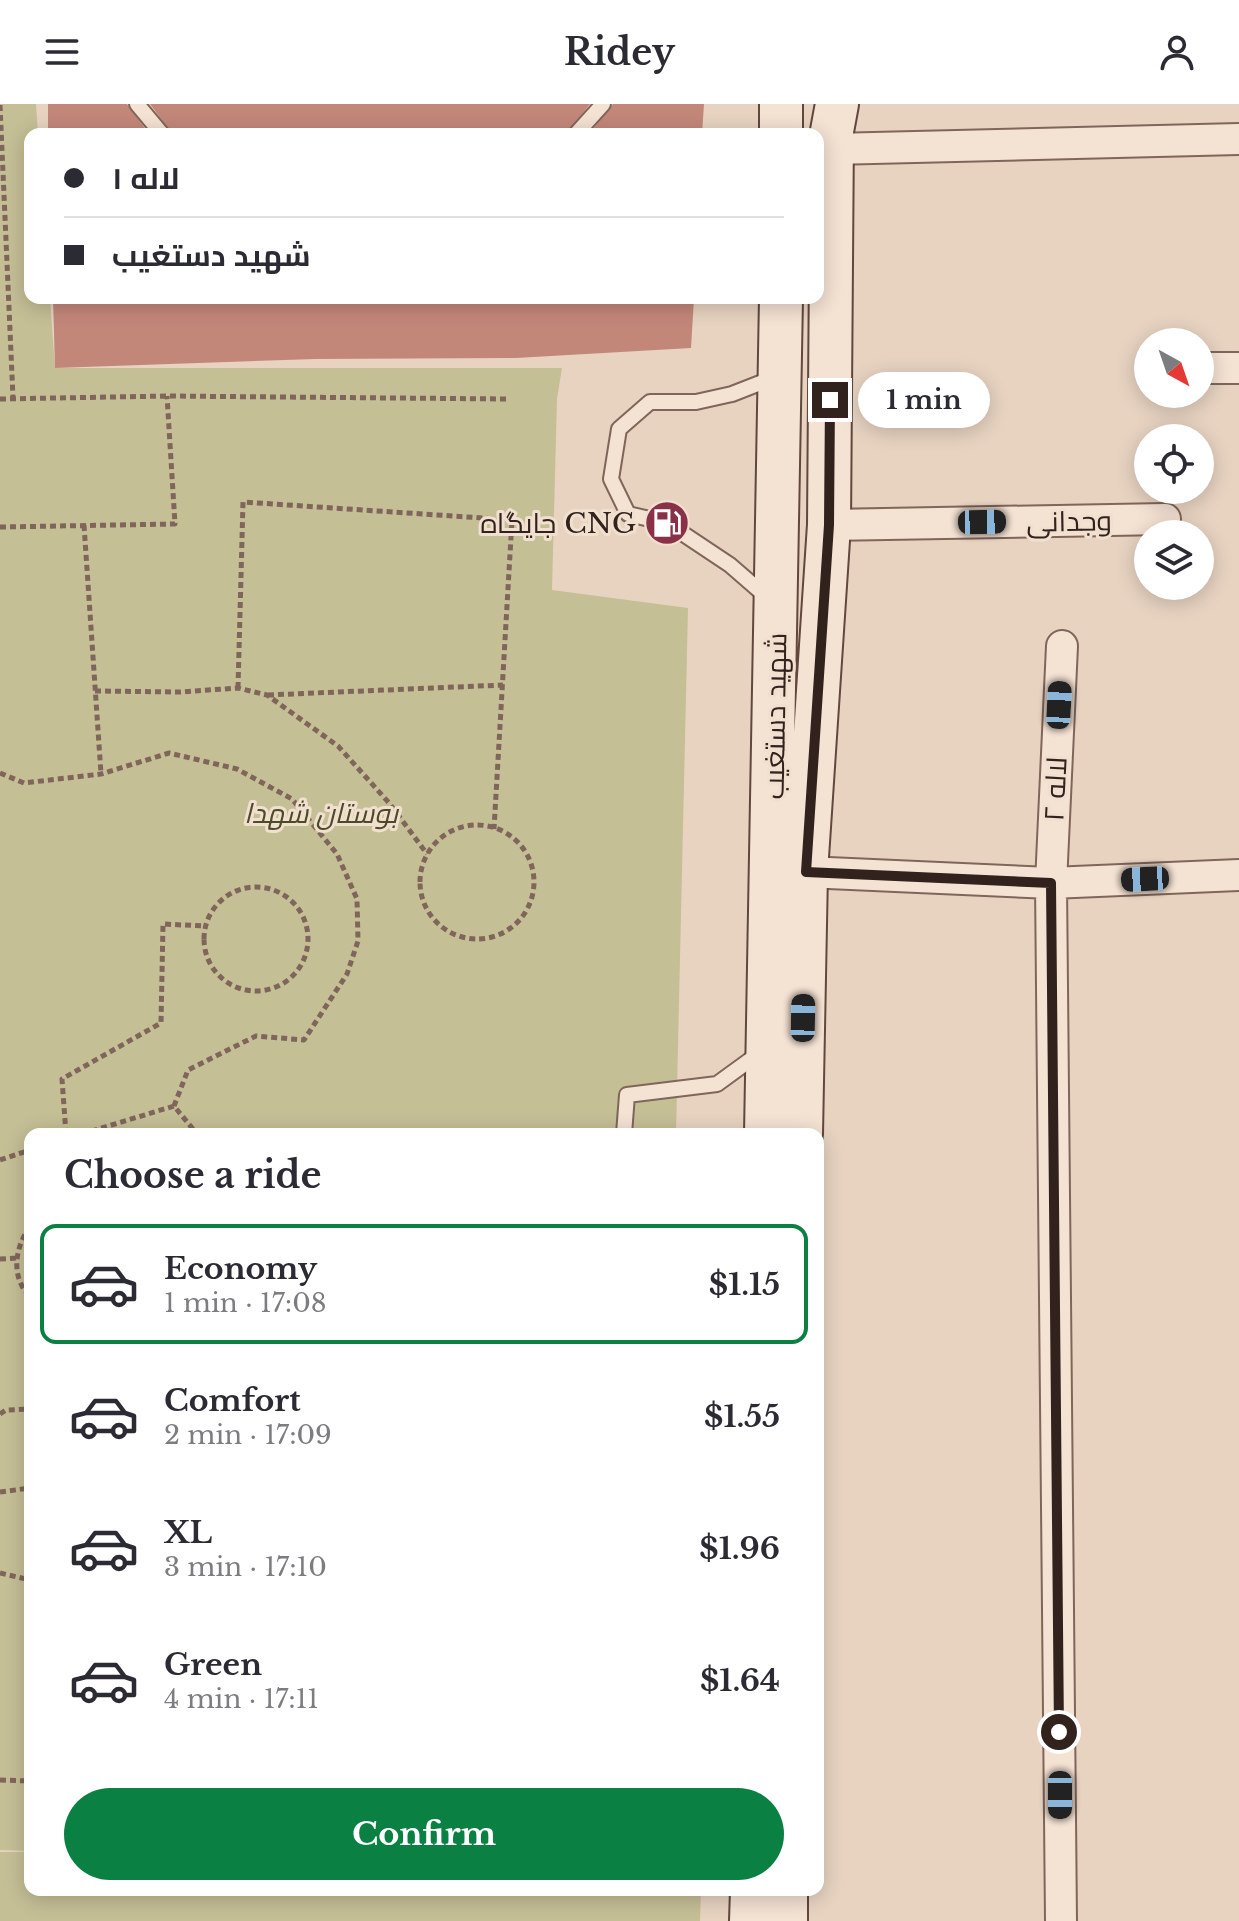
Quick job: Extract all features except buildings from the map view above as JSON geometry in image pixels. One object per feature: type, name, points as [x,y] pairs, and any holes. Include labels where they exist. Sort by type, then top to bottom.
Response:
[{"type":"main road","points":[[781,104],[781,128]]},
{"type":"main road","name":"شهید دستغیب","points":[[801,1128],[806,872],[829,525],[832,149],[837,104]]},
{"type":"main road","name":"شهید دستغیب","points":[[766,1128],[781,304]]},
{"type":"main road","points":[[751,1921],[752,1896]]},
{"type":"main road","points":[[786,1896],[786,1921]]},
{"type":"street","points":[[832,149],[1239,139]]},
{"type":"street","points":[[1214,368],[1239,368]]},
{"type":"street","name":"وجدانی","points":[[829,525],[1165,519]]},
{"type":"street","name":"لاله ۲","points":[[1061,1921],[1051,883],[1062,646]]},
{"type":"street","points":[[806,872],[1051,883],[1239,875]]},
{"type":"lane","points":[[137,104],[157,128]]},
{"type":"lane","points":[[581,128],[603,104]]},
{"type":"lane","points":[[777,606],[730,565],[667,523],[628,514],[611,479],[619,429],[650,402],[696,402],[732,394],[781,375]]},
{"type":"lane","points":[[624,1128],[627,1095],[717,1084],[768,1047]]},
{"type":"path","points":[[0,105],[4,269],[13,398]]},
{"type":"path","points":[[0,527],[175,524],[167,396]]},
{"type":"path","points":[[0,399],[167,396],[507,399]]},
{"type":"path","points":[[238,688],[243,502],[512,520],[494,829]]},
{"type":"path","points":[[84,525],[101,774]]},
{"type":"path","points":[[95,691],[180,692],[238,688],[267,695],[503,685]]},
{"type":"path","points":[[267,695],[338,746],[390,804],[427,854]]},
{"type":"path","points":[[0,773],[24,783],[101,774],[169,753],[237,769],[292,799],[337,854],[357,899],[358,941],[347,974],[304,1040],[256,1036],[188,1070],[174,1106]]},
{"type":"path","points":[[477,824],[506,832],[528,853],[535,882],[528,911],[506,933],[477,940],[448,933],[427,912],[419,883],[427,854],[448,832],[477,824]]},
{"type":"path","points":[[263,887],[286,896],[303,915],[309,940],[302,964],[285,983],[261,992],[236,988],[215,974],[204,951],[204,926],[217,904],[238,890],[263,887]]},
{"type":"path","points":[[66,1128],[62,1079],[161,1023],[163,924],[204,926]]},
{"type":"path","points":[[102,1128],[174,1106]]},
{"type":"path","points":[[174,1106],[192,1128]]},
{"type":"path","points":[[0,1160],[24,1152]]},
{"type":"path","points":[[24,1236],[18,1247],[16,1269],[24,1290]]},
{"type":"path","points":[[0,1259],[17,1258]]},
{"type":"path","points":[[0,1414],[6,1410],[24,1409]]},
{"type":"path","points":[[0,1492],[24,1489]]},
{"type":"path","points":[[0,1573],[24,1579]]},
{"type":"path","points":[[0,1780],[24,1781]]},
{"type":"green space","name":"بوستان شهدا","points":[[0,104],[36,104],[38,128],[24,128],[24,304],[50,304],[55,368],[562,368],[557,399],[552,590],[688,608],[676,1128],[24,1128],[24,1851],[0,1850]]},
{"type":"green space","points":[[0,1852],[24,1852],[24,1896],[701,1896],[700,1921],[0,1921]]},
{"type":"place","name":"جایگاه CNG","points":[[667,523]]},
{"type":"route","points":[[830,400],[829,525],[806,872],[1051,883],[1059,1732]]}]
